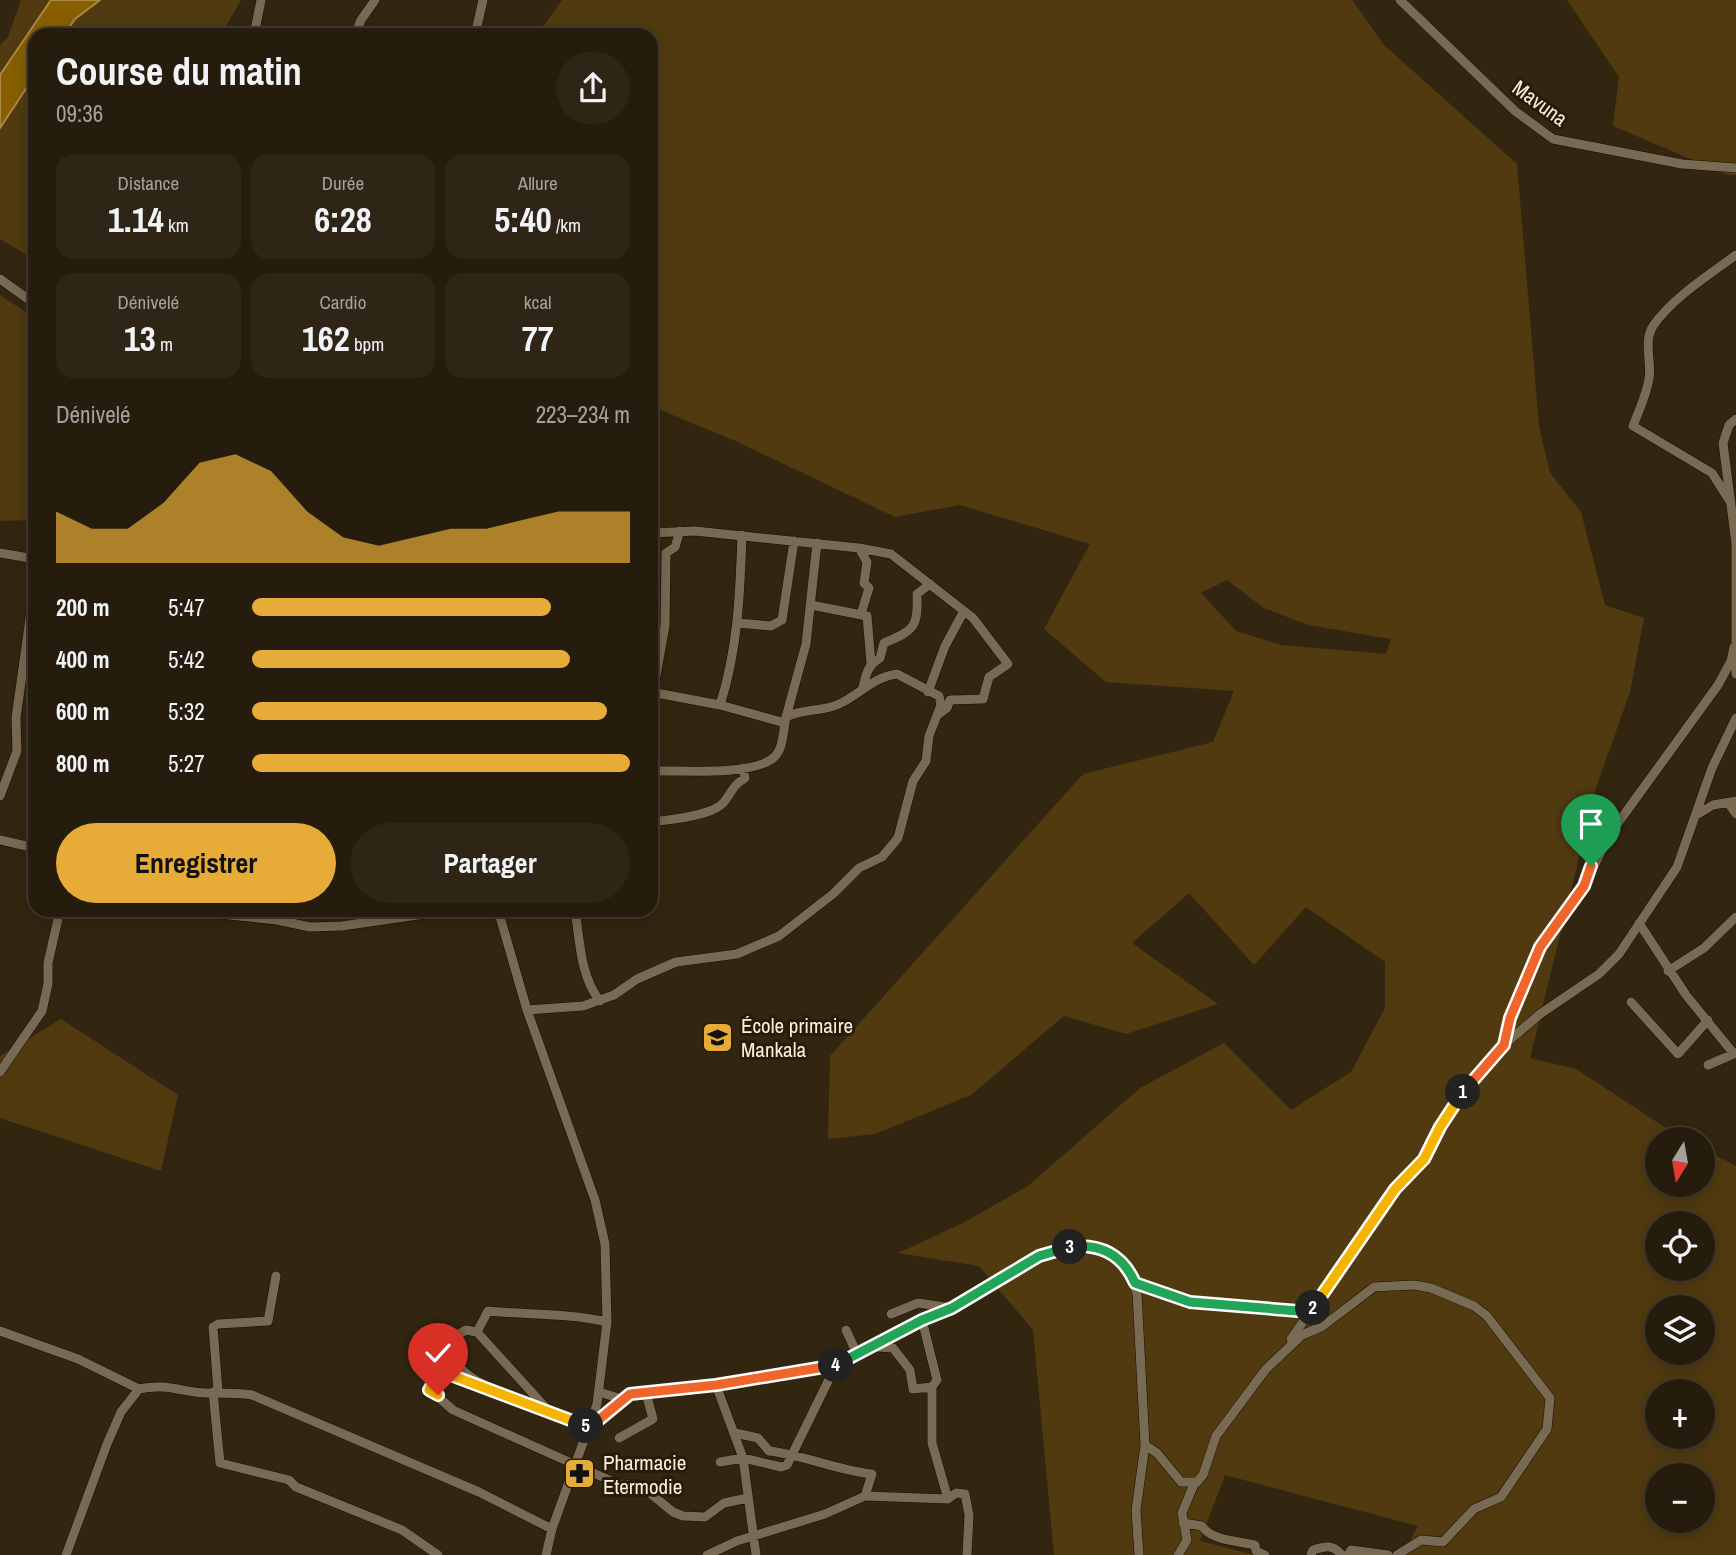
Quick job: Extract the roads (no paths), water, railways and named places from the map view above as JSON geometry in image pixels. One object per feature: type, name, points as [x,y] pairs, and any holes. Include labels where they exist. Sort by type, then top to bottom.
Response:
[{"type":"street","points":[[255,28],[261,0]]},
{"type":"street","points":[[359,28],[375,0]]},
{"type":"street","points":[[477,28],[483,0]]},
{"type":"street","name":"Mavuna","points":[[1400,0],[1515,111],[1553,139],[1682,164],[1736,168]]},
{"type":"street","points":[[1731,503],[1712,473],[1633,426],[1648,386],[1648,340],[1653,326],[1691,288],[1736,255]]},
{"type":"street","points":[[0,279],[28,299]]},
{"type":"street","points":[[1736,419],[1729,425],[1723,443],[1736,544],[1736,674]]},
{"type":"street","points":[[658,533],[680,531],[741,535],[891,554],[964,611],[1008,664],[989,677],[983,699],[950,699],[947,708],[934,719]]},
{"type":"street","points":[[658,662],[665,626],[666,553],[675,547],[680,531]]},
{"type":"street","points":[[720,705],[732,669],[738,623],[741,535]]},
{"type":"street","points":[[738,623],[771,626],[782,620],[794,541]]},
{"type":"street","points":[[658,771],[743,768],[772,759],[781,746],[806,644],[817,543]]},
{"type":"street","points":[[859,548],[867,562],[864,583],[869,588],[861,614]]},
{"type":"street","points":[[0,554],[28,558]]},
{"type":"street","points":[[871,663],[880,657],[884,643],[908,633],[919,614],[917,594],[930,584]]},
{"type":"street","points":[[811,605],[861,614],[869,620],[871,663],[863,687]]},
{"type":"street","points":[[928,692],[945,646],[964,611]]},
{"type":"street","points":[[0,796],[17,751],[16,718],[28,633]]},
{"type":"street","points":[[1504,1045],[1510,1018],[1540,947],[1584,886],[1610,834],[1718,685],[1731,661],[1734,647]]},
{"type":"street","points":[[527,1010],[583,1006],[600,1001],[676,962],[737,954],[779,936],[833,894],[859,868],[882,857],[898,838],[913,781],[926,761],[934,719],[941,705],[939,696],[897,674],[863,687],[837,705],[805,710],[786,720],[658,693]]},
{"type":"street","points":[[1178,1555],[1187,1540],[1182,1513],[1194,1484],[1203,1475],[1216,1436],[1233,1410],[1284,1349],[1395,1189],[1424,1159],[1463,1091],[1504,1045],[1540,1014],[1599,974],[1619,954],[1677,867],[1698,814],[1712,768],[1736,718]]},
{"type":"street","points":[[658,821],[703,814],[723,804],[730,788],[745,778],[743,768]]},
{"type":"street","points":[[1698,814],[1718,804],[1732,803],[1736,814]]},
{"type":"street","points":[[0,840],[28,846]]},
{"type":"street","points":[[0,1072],[42,1011],[49,977],[48,963],[58,917]]},
{"type":"street","points":[[248,917],[310,927],[342,926],[404,917]]},
{"type":"street","points":[[500,917],[527,1010],[595,1200],[606,1244],[607,1322],[599,1392],[590,1427],[552,1529],[547,1554]]},
{"type":"street","points":[[576,917],[590,989],[600,1001]]},
{"type":"street","points":[[1668,971],[1704,948],[1736,917]]},
{"type":"street","points":[[1639,923],[1668,971],[1735,1053],[1708,1065]]},
{"type":"street","points":[[1631,1002],[1675,1054],[1680,1053],[1709,1020]]},
{"type":"street","points":[[590,1427],[630,1394],[716,1385],[836,1365],[858,1356],[922,1320],[952,1308],[1028,1261],[1073,1246],[1093,1246],[1110,1252],[1124,1263],[1135,1283],[1145,1445],[1136,1510],[1139,1555]]},
{"type":"street","points":[[276,1276],[268,1321],[218,1324],[213,1327],[220,1463],[289,1480],[296,1487],[402,1530],[438,1555]]},
{"type":"street","points":[[1135,1283],[1190,1302],[1298,1311],[1312,1309]]},
{"type":"street","points":[[1284,1349],[1302,1335],[1343,1312],[1374,1287],[1414,1285],[1431,1288],[1462,1300],[1487,1316],[1550,1398],[1547,1429],[1501,1497],[1474,1509],[1443,1542],[1421,1540],[1397,1555]]},
{"type":"street","points":[[891,1314],[918,1303],[952,1308]]},
{"type":"street","points":[[477,1332],[488,1311],[536,1315],[569,1314],[607,1322]]},
{"type":"street","points":[[922,1320],[937,1380],[932,1387],[932,1443],[948,1499]]},
{"type":"street","points":[[550,1412],[477,1332],[466,1330],[450,1339],[440,1371],[429,1390],[453,1409],[618,1484],[640,1485],[673,1512],[683,1516],[705,1517],[724,1503],[748,1498]]},
{"type":"street","points":[[846,1330],[858,1356]]},
{"type":"street","points":[[0,1331],[78,1359],[139,1389],[161,1385],[206,1394],[237,1392],[263,1399],[479,1492],[552,1529]]},
{"type":"street","points":[[450,1339],[452,1356],[459,1367],[500,1393]]},
{"type":"street","points":[[871,1348],[893,1348],[910,1370],[913,1389],[932,1387]]},
{"type":"street","points":[[720,1462],[743,1458],[781,1468],[788,1465],[836,1365]]},
{"type":"street","points":[[440,1371],[590,1427]]},
{"type":"street","points":[[716,1385],[743,1458],[756,1555]]},
{"type":"street","points":[[66,1555],[107,1444],[127,1402],[139,1389]]},
{"type":"street","points":[[599,1392],[622,1399]]},
{"type":"street","points":[[619,1438],[653,1419],[646,1393]]},
{"type":"street","points":[[735,1433],[758,1438],[769,1451],[793,1454],[845,1471],[872,1474],[864,1496]]},
{"type":"street","points":[[1145,1445],[1157,1453],[1181,1482],[1194,1484]]},
{"type":"street","points":[[707,1555],[754,1536],[825,1514],[864,1496],[948,1499],[956,1493],[965,1494],[969,1515],[967,1555]]},
{"type":"street","points":[[1183,1523],[1202,1526],[1206,1532],[1224,1539],[1255,1545],[1256,1551],[1265,1555]]},
{"type":"street","points":[[1311,1555],[1312,1550],[1327,1545],[1345,1555],[1351,1550],[1388,1555]]},
{"type":"place","name":"École primaire Mankala","points":[[718,1037]]},
{"type":"place","name":"Pharmacie Etermodie","points":[[580,1474]]}]
